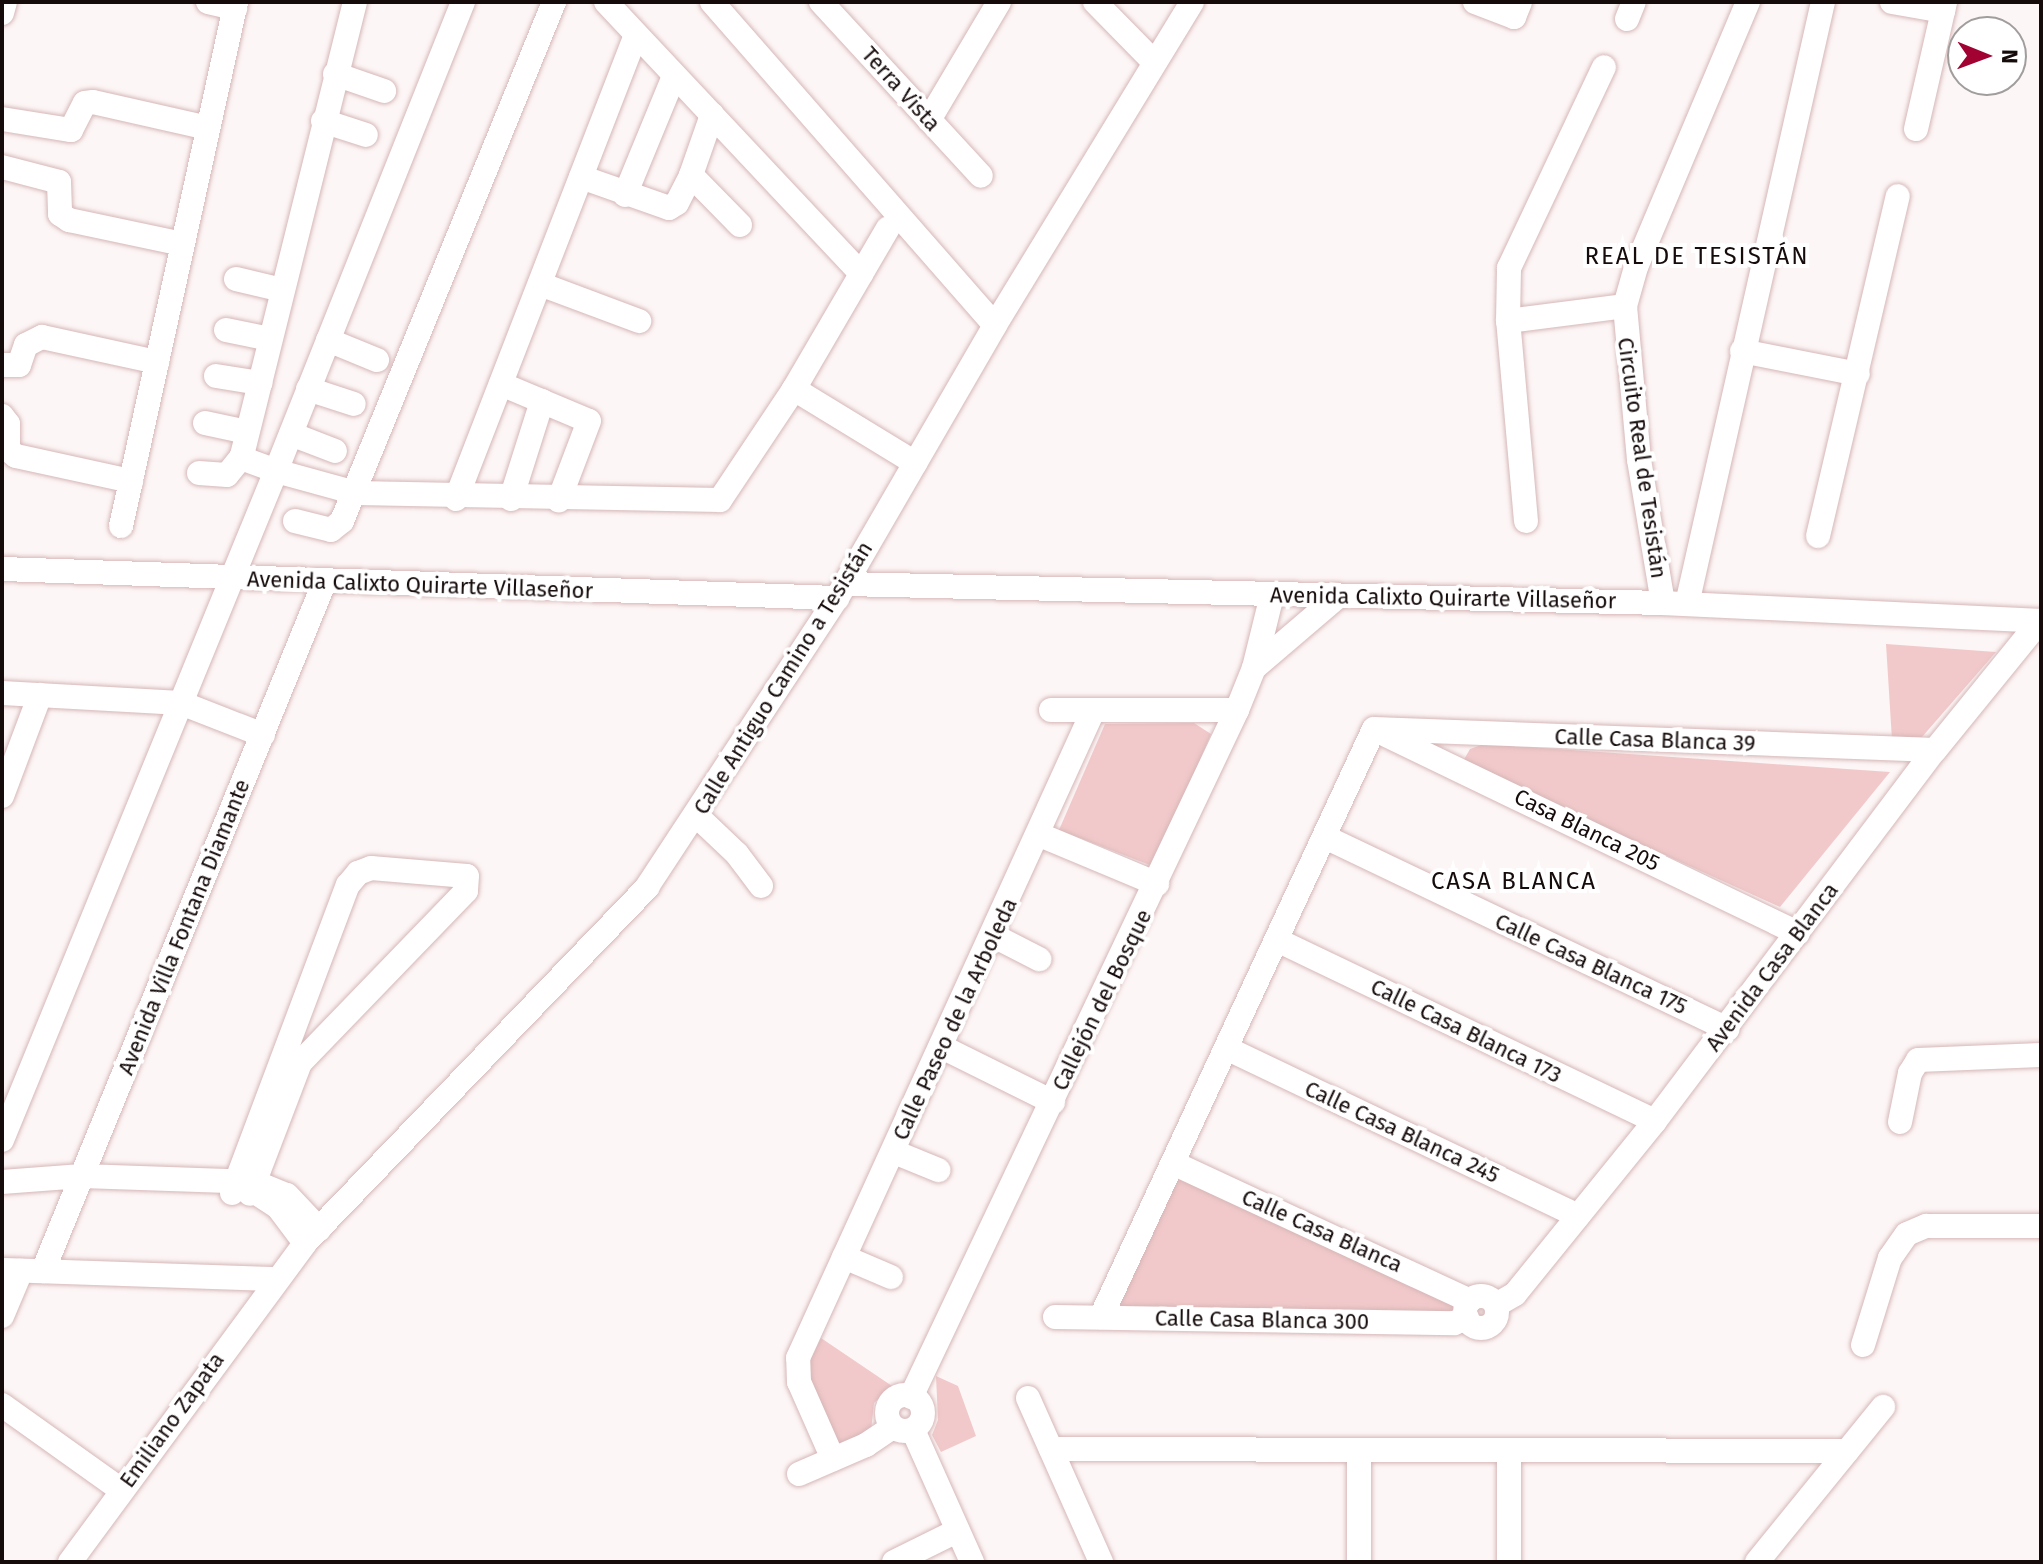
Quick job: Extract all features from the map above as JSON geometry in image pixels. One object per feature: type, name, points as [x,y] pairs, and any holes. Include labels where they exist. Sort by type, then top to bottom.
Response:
[{"type":"street","points":[[2,13],[5,2]]},
{"type":"street","points":[[121,526],[235,5],[208,2]]},
{"type":"street","points":[[199,473],[227,475],[241,458],[355,2]]},
{"type":"street","points":[[2,1140],[291,434],[463,2]]},
{"type":"street","points":[[295,521],[331,530],[342,521],[356,493],[554,2]]},
{"type":"street","points":[[606,2],[861,274]]},
{"type":"street","points":[[712,2],[995,325]]},
{"type":"street","name":"Terra Vista","points":[[821,2],[981,176]]},
{"type":"street","points":[[929,120],[999,2]]},
{"type":"street","points":[[1095,2],[1153,61]]},
{"type":"street","name":"Calle Antiguo Camino a Tesistán","points":[[275,1279],[312,1236],[647,887],[697,816],[841,591],[995,325],[1153,61],[1192,2]]},
{"type":"street","points":[[1475,2],[1517,9]]},
{"type":"street","name":"Circuito Real de Tesistán","points":[[1675,604],[1639,460],[1625,306],[1636,267],[1748,2]]},
{"type":"street","name":"Circuito Real de Tesistán","points":[[1675,604],[1742,351],[1823,2]]},
{"type":"street","points":[[1892,2],[1944,6],[1916,129]]},
{"type":"street","points":[[456,499],[636,35]]},
{"type":"street","points":[[1526,521],[1508,321],[1509,268],[1604,67]]},
{"type":"street","points":[[335,74],[384,91]]},
{"type":"street","points":[[625,195],[674,76]]},
{"type":"street","points":[[2,119],[71,130],[85,103],[93,102],[208,128]]},
{"type":"street","points":[[581,177],[669,208],[677,203],[691,175],[712,115]]},
{"type":"street","points":[[323,121],[366,135]]},
{"type":"street","points":[[2,167],[59,182],[60,214],[69,220],[183,244]]},
{"type":"street","points":[[691,175],[740,225]]},
{"type":"street","points":[[1818,536],[1898,196]]},
{"type":"street","points":[[241,458],[356,493],[456,499],[720,500],[794,389],[888,228]]},
{"type":"street","points":[[236,279],[282,290]]},
{"type":"street","points":[[540,284],[639,321]]},
{"type":"street","points":[[1508,321],[1625,306]]},
{"type":"street","points":[[226,330],[270,339]]},
{"type":"street","points":[[2,365],[19,365],[26,345],[42,337],[157,362]]},
{"type":"street","points":[[328,340],[377,360]]},
{"type":"street","points":[[1742,351],[1858,374]]},
{"type":"street","points":[[216,376],[260,383]]},
{"type":"street","points":[[501,384],[589,421],[559,500]]},
{"type":"street","points":[[308,389],[354,404]]},
{"type":"street","points":[[794,389],[915,463]]},
{"type":"street","points":[[511,499],[542,401]]},
{"type":"street","points":[[2,416],[8,424],[8,450],[16,456],[131,481]]},
{"type":"street","points":[[205,423],[247,432]]},
{"type":"street","points":[[291,434],[335,451]]},
{"type":"street","name":"Avenida Calixto Quirarte Villaseñor","points":[[2,569],[324,583],[1272,595],[1675,604],[2041,621]]},
{"type":"street","name":"Avenida Villa Fontana Diamante","points":[[2,1316],[22,1271],[79,1182],[324,583]]},
{"type":"street","name":"Callejón del Bosque","points":[[903,1428],[923,1412],[911,1397],[1237,710],[1254,668],[1272,595]]},
{"type":"street","points":[[1254,668],[1336,598]]},
{"type":"street","name":"Avenida Casa Blanca","points":[[1496,1305],[1515,1294],[1655,1121],[1728,1029],[1935,750],[2041,621]]},
{"type":"street","points":[[2,693],[181,703],[263,735]]},
{"type":"street","points":[[2,796],[40,695]]},
{"type":"street","points":[[1051,710],[1237,710]]},
{"type":"street","name":"Calle Paseo de la Arboleda","points":[[833,1459],[799,1382],[798,1358],[994,936],[1093,711]]},
{"type":"street","points":[[1101,1317],[1374,729]]},
{"type":"street","name":"Calle Casa Blanca 39","points":[[1374,729],[1935,750]]},
{"type":"street","name":"Casa Blanca 205","points":[[1374,729],[1798,933]]},
{"type":"street","points":[[697,816],[737,854],[761,886]]},
{"type":"street","points":[[1040,835],[1157,884]]},
{"type":"street","name":"Calle Casa Blanca 175","points":[[1325,837],[1728,1029]]},
{"type":"street","points":[[243,1188],[291,1060],[348,885],[358,873],[371,868],[467,876],[466,891],[291,1060]]},
{"type":"street","points":[[994,936],[1039,959]]},
{"type":"street","name":"Calle Casa Blanca 173","points":[[1277,940],[1655,1121]]},
{"type":"street","points":[[942,1047],[1053,1102]]},
{"type":"street","name":"Calle Casa Blanca 245","points":[[1226,1048],[1578,1216]]},
{"type":"street","points":[[1900,1122],[1910,1073],[1918,1060],[2041,1055]]},
{"type":"street","points":[[894,1152],[938,1170]]},
{"type":"street","name":"Calle Casa Blanca","points":[[1173,1163],[1469,1309]]},
{"type":"street","points":[[2,1182],[243,1188],[287,1195],[312,1236]]},
{"type":"street","points":[[1863,1345],[1890,1258],[1907,1234],[1926,1226],[2041,1226]]},
{"type":"street","points":[[844,1257],[891,1277]]},
{"type":"street","points":[[22,1271],[275,1279]]},
{"type":"street","name":"Emiliano Zapata","points":[[70,1562],[275,1279]]},
{"type":"street","name":"Calle Casa Blanca 300","points":[[1055,1317],[1454,1323],[1469,1309],[1476,1326],[1488,1326],[1496,1317],[1496,1305]]},
{"type":"street","points":[[1028,1398],[1101,1562]]},
{"type":"street","points":[[2,1405],[121,1490]]},
{"type":"street","points":[[1757,1562],[1883,1407]]},
{"type":"street","points":[[799,1474],[903,1428],[972,1562]]},
{"type":"street","points":[[1051,1449],[1847,1451]]},
{"type":"street","points":[[1359,1450],[1359,1562]]},
{"type":"street","points":[[1509,1450],[1509,1562]]},
{"type":"street","points":[[894,1562],[957,1531]]},
{"type":"shaded area","points":[[1886,644],[1996,652],[1922,737],[1892,740]]},
{"type":"shaded area","points":[[1194,723],[1211,734],[1155,867],[1059,830],[1105,724]]},
{"type":"shaded area","points":[[1484,744],[1890,772],[1780,907],[1462,763],[1470,749]]},
{"type":"shaded area","points":[[1179,1177],[1450,1298],[1457,1310],[1447,1315],[1117,1308]]},
{"type":"shaded area","points":[[821,1338],[892,1386],[874,1403],[871,1431],[840,1448],[804,1372]]},
{"type":"shaded area","points":[[936,1376],[958,1386],[976,1436],[941,1452],[932,1435],[938,1420]]},
{"type":"district","name":"REAL DE TESISTÁN","points":[[1697,257]]},
{"type":"district","name":"CASA BLANCA","points":[[1514,882]]}]
